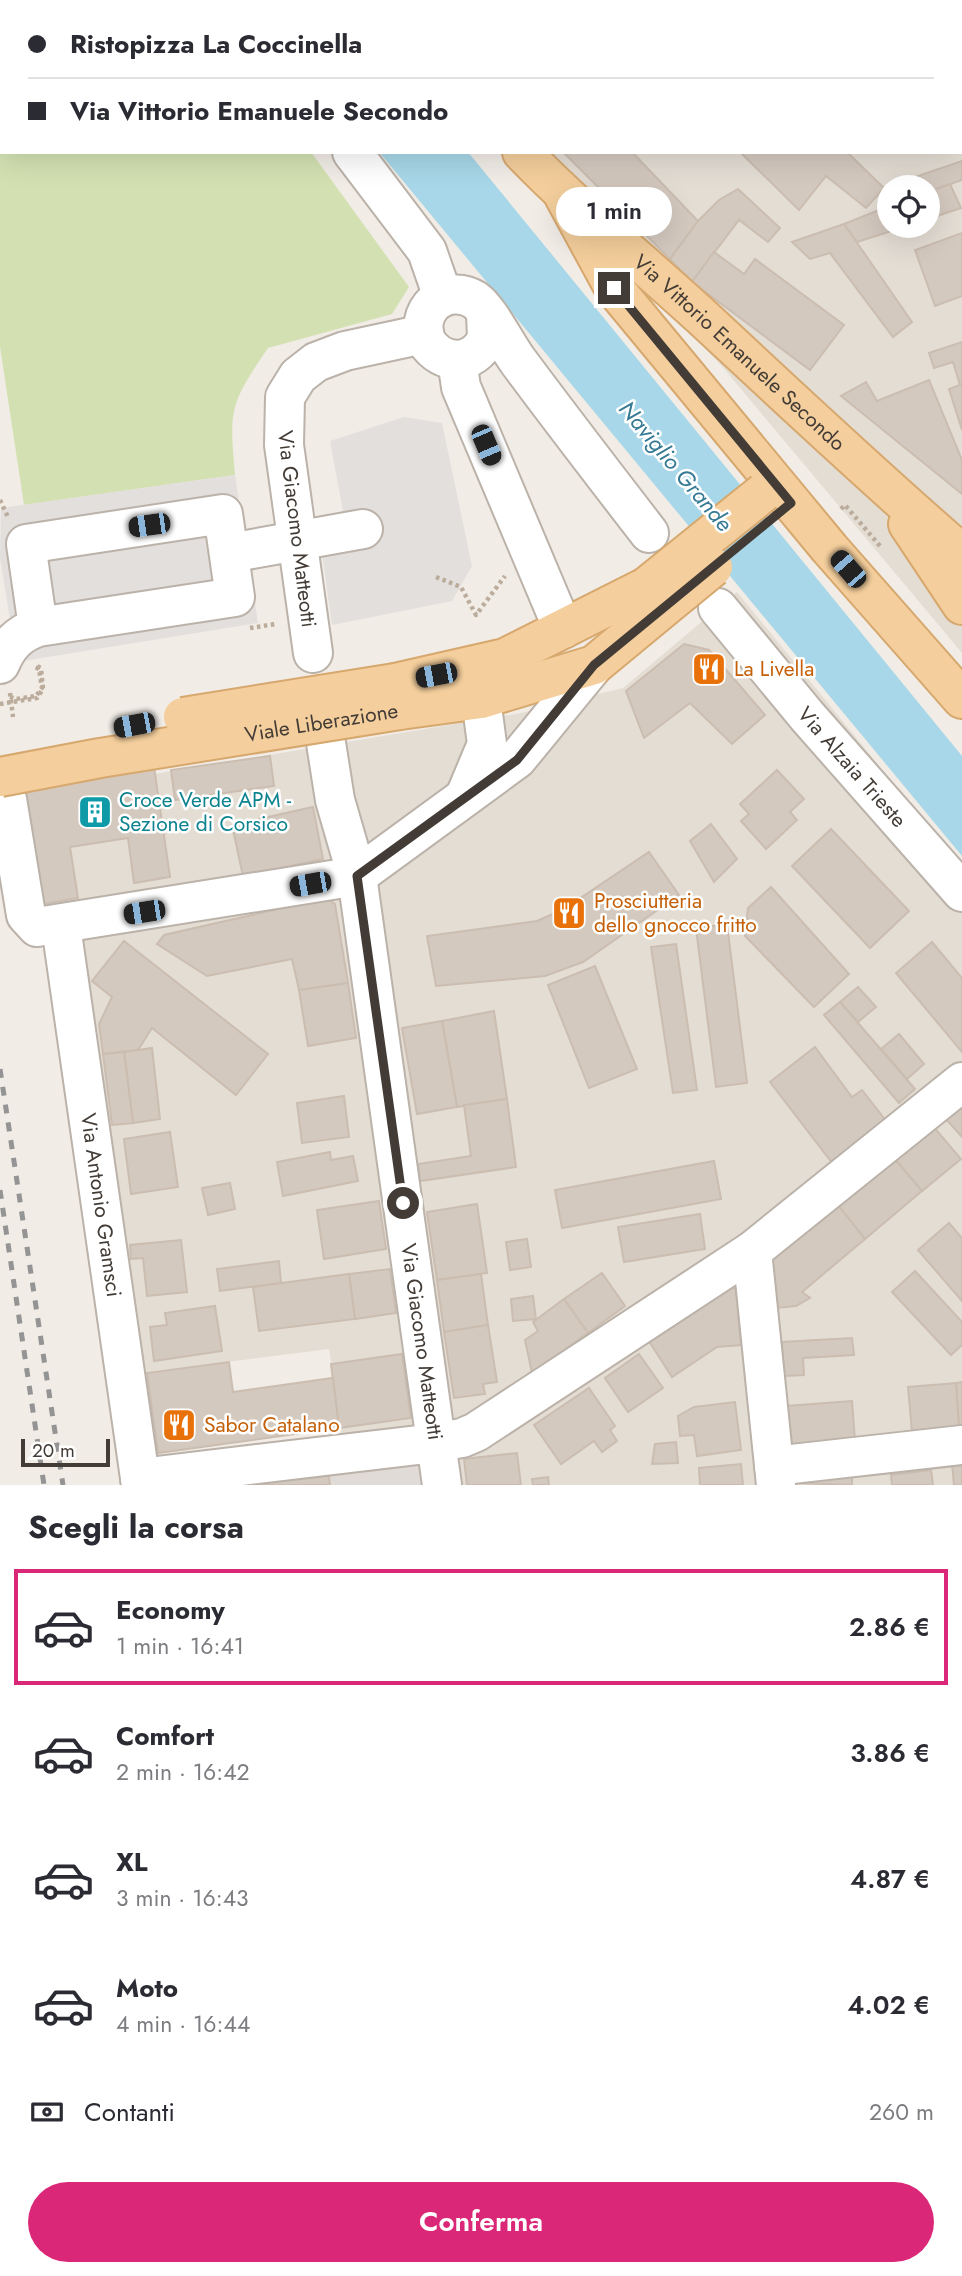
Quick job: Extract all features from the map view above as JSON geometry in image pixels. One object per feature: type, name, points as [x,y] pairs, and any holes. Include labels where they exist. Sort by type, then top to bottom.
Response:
[{"type":"main road","name":"Via Vittorio Emanuele Secondo","points":[[524,154],[564,196],[701,316],[881,485],[962,554]]},
{"type":"main road","name":"Via Vittorio Emanuele Secondo","points":[[564,196],[614,288],[778,498],[962,699]]},
{"type":"main road","name":"Via Vittorio Emanuele Secondo","points":[[881,485],[962,605]]},
{"type":"main road","name":"Viale Liberazione","points":[[7,734],[134,725],[398,697],[481,699],[594,665],[655,597],[778,498]]},
{"type":"main road","name":"Viale Liberazione","points":[[3,788],[100,758],[398,697],[505,658],[563,629],[655,597]]},
{"type":"street","points":[[354,154],[427,251],[443,297]]},
{"type":"street","points":[[486,314],[489,328],[485,343],[472,357],[457,360],[436,353],[424,334],[427,312],[443,297],[458,294],[472,298],[486,314],[550,405],[649,533]]},
{"type":"street","name":"Via Giacomo Matteotti","points":[[313,653],[283,419],[285,397],[292,383],[307,367],[331,355],[424,334]]},
{"type":"street","points":[[457,360],[461,387],[563,629]]},
{"type":"street","points":[[5,679],[12,643],[23,632],[235,597],[223,514],[26,544],[38,628]]},
{"type":"street","points":[[230,553],[363,529]]},
{"type":"street","name":"Via Alzaia Trieste","points":[[718,608],[807,716],[962,892]]},
{"type":"street","points":[[3,788],[26,915],[37,927],[61,926],[357,876],[466,794],[517,760],[594,665]]},
{"type":"street","points":[[466,794],[487,744],[481,699]]},
{"type":"street","name":"Via Giacomo Matteotti","points":[[326,743],[335,800],[357,876],[442,1485]]},
{"type":"street","name":"Via Antonio Gramsci","points":[[61,926],[141,1482]]},
{"type":"street","points":[[141,1482],[436,1441],[476,1432],[752,1251],[962,1082]]},
{"type":"street","points":[[752,1251],[775,1476],[962,1445]]},
{"type":"path","points":[[841,509],[845,505],[880,547]]},
{"type":"path","points":[[436,577],[461,587],[476,615],[494,587],[513,568]]},
{"type":"path","points":[[5,679],[7,734]]},
{"type":"path","points":[[0,704],[16,701]]},
{"type":"shaded area","points":[[514,154],[962,154],[962,653],[720,364]]},
{"type":"shaded area","points":[[404,417],[442,423],[472,566],[452,601],[332,625],[317,518],[343,511],[330,441]]},
{"type":"shaded area","points":[[235,475],[258,623],[17,662],[0,558],[1,508]]},
{"type":"shaded area","points":[[737,592],[962,867],[962,1485],[450,1485],[343,1446],[329,1349],[134,1374],[78,967],[35,907],[16,797],[521,713],[623,688]]},
{"type":"shaded area","points":[[426,1455],[430,1485],[151,1485]]},
{"type":"green space","points":[[0,154],[312,154],[409,287],[392,314],[268,348],[246,382],[235,407],[232,435],[235,475],[24,505],[0,347]]},
{"type":"water","name":"Naviglio Grande","points":[[381,154],[470,154],[962,756],[962,856]]},
{"type":"building","points":[[565,154],[634,154],[698,221],[670,259]]},
{"type":"building","points":[[742,154],[849,154],[877,181],[877,196],[866,208],[826,176],[799,210]]},
{"type":"building","points":[[962,161],[962,180],[940,188],[940,175],[921,175]]},
{"type":"building","points":[[950,184],[961,208],[940,215],[940,188]]},
{"type":"building","points":[[738,189],[780,228],[768,242],[739,220],[692,282],[670,259],[698,221],[719,200]]},
{"type":"building","points":[[877,211],[877,236],[857,242],[844,224]]},
{"type":"building","points":[[844,224],[912,322],[893,337],[830,253],[810,259],[792,242]]},
{"type":"building","points":[[962,233],[962,296],[935,306],[915,250]]},
{"type":"building","points":[[714,252],[744,274],[755,259],[844,325],[810,370],[692,282]]},
{"type":"building","points":[[962,342],[962,430],[949,389],[960,385],[953,362],[934,368],[929,353]]},
{"type":"building","points":[[929,380],[962,460],[962,494],[841,396],[866,382],[877,401]]},
{"type":"building","points":[[684,644],[709,650],[765,715],[732,744],[690,703],[644,738],[626,691]]},
{"type":"building","points":[[270,756],[274,786],[175,800],[171,770]]},
{"type":"building","name":"Croce Verde APM - Sezione di Corsico","points":[[154,767],[170,877],[134,883],[128,838],[70,847],[78,898],[43,904],[25,786]]},
{"type":"building","points":[[777,770],[804,799],[790,812],[797,820],[766,849],[741,821],[749,814],[740,804]]},
{"type":"building","points":[[313,807],[323,859],[243,876],[232,825]]},
{"type":"building","points":[[711,824],[737,859],[714,882],[690,841]]},
{"type":"building","points":[[831,829],[909,911],[870,948],[792,866]]},
{"type":"building","points":[[649,852],[679,895],[583,962],[545,976],[436,986],[427,936],[537,921],[564,909]]},
{"type":"building","points":[[771,887],[849,974],[814,1007],[745,936],[748,908]]},
{"type":"building","points":[[327,898],[335,904],[348,983],[299,990],[292,959],[207,976],[157,944],[164,935]]},
{"type":"building","points":[[727,924],[747,1083],[716,1087],[696,928]]},
{"type":"building","points":[[124,941],[268,1054],[236,1095],[152,1028],[138,1050],[103,1054],[99,1024],[112,997],[92,981]]},
{"type":"building","points":[[932,942],[962,978],[962,1052],[896,973]]},
{"type":"building","points":[[676,944],[697,1090],[673,1093],[651,947]]},
{"type":"building","points":[[595,966],[637,1069],[589,1088],[548,985]]},
{"type":"building","points":[[348,983],[356,1038],[308,1046],[299,990]]},
{"type":"building","points":[[858,987],[876,1007],[858,1022],[840,1002]]},
{"type":"building","points":[[840,1002],[915,1089],[899,1103],[824,1015]]},
{"type":"building","points":[[494,1011],[507,1099],[457,1107],[442,1021]]},
{"type":"building","points":[[442,1021],[457,1107],[417,1114],[402,1028]]},
{"type":"building","points":[[899,1034],[924,1064],[907,1079],[881,1049]]},
{"type":"building","points":[[815,1047],[852,1097],[862,1090],[887,1122],[833,1164],[770,1082]]},
{"type":"building","points":[[152,1048],[160,1119],[133,1123],[124,1052]]},
{"type":"building","points":[[124,1052],[133,1123],[112,1125],[103,1054]]},
{"type":"building","points":[[344,1096],[349,1137],[302,1143],[297,1103]]},
{"type":"building","points":[[507,1099],[516,1167],[420,1181],[418,1164],[471,1156],[464,1105]]},
{"type":"building","points":[[962,1105],[962,1137],[946,1119]]},
{"type":"building","points":[[932,1125],[961,1159],[922,1191],[893,1157]]},
{"type":"building","points":[[170,1132],[178,1187],[131,1194],[124,1139]]},
{"type":"building","points":[[330,1152],[331,1160],[353,1156],[358,1181],[283,1196],[277,1162]]},
{"type":"building","points":[[893,1157],[922,1191],[865,1239],[837,1204]]},
{"type":"building","points":[[714,1161],[721,1199],[562,1228],[555,1190]]},
{"type":"building","points":[[230,1183],[235,1209],[208,1215],[202,1188]]},
{"type":"building","points":[[379,1201],[386,1249],[324,1259],[317,1210]]},
{"type":"building","points":[[477,1204],[487,1273],[437,1280],[427,1212]]},
{"type":"building","points":[[837,1204],[865,1239],[802,1292],[810,1298],[796,1306],[776,1308],[766,1255]]},
{"type":"building","points":[[700,1214],[705,1249],[624,1262],[618,1227]]},
{"type":"building","points":[[949,1223],[962,1238],[962,1301],[918,1250]]},
{"type":"building","points":[[527,1239],[531,1267],[510,1270],[506,1242]]},
{"type":"building","points":[[181,1240],[187,1292],[147,1296],[143,1258],[131,1259],[130,1245]]},
{"type":"building","points":[[279,1261],[281,1283],[220,1291],[217,1269]]},
{"type":"building","points":[[390,1269],[396,1313],[355,1319],[349,1274]]},
{"type":"building","points":[[915,1271],[962,1322],[962,1345],[951,1355],[892,1292]]},
{"type":"building","points":[[602,1273],[625,1306],[588,1333],[564,1299]]},
{"type":"building","points":[[349,1274],[355,1319],[259,1331],[253,1287]]},
{"type":"building","points":[[481,1274],[488,1325],[444,1332],[437,1280]]},
{"type":"building","points":[[724,1285],[736,1289],[741,1345],[717,1347],[672,1377],[647,1338]]},
{"type":"building","points":[[533,1296],[536,1319],[513,1321],[511,1299]]},
{"type":"building","points":[[564,1299],[588,1333],[532,1373],[525,1340],[538,1331],[533,1322]]},
{"type":"building","points":[[215,1306],[222,1351],[154,1361],[150,1327],[167,1325],[165,1313]]},
{"type":"building","points":[[488,1325],[497,1382],[483,1384],[485,1394],[454,1398],[444,1332]]},
{"type":"building","points":[[852,1338],[854,1355],[803,1358],[804,1375],[784,1376],[782,1342]]},
{"type":"building","points":[[402,1354],[411,1418],[339,1428],[331,1364]]},
{"type":"building","points":[[639,1354],[663,1388],[628,1412],[605,1378]]},
{"type":"building","points":[[229,1362],[233,1392],[333,1378],[339,1428],[158,1453],[147,1373]]},
{"type":"building","points":[[962,1382],[962,1428],[959,1428],[956,1383]]},
{"type":"building","points":[[956,1383],[959,1428],[912,1432],[908,1387]]},
{"type":"building","points":[[589,1388],[615,1426],[610,1430],[617,1441],[602,1452],[594,1441],[561,1464],[534,1425]]},
{"type":"building","points":[[852,1401],[855,1441],[789,1446],[786,1406]]},
{"type":"building","points":[[735,1402],[741,1450],[697,1456],[694,1435],[680,1436],[678,1416],[694,1407]]},
{"type":"building","points":[[676,1442],[678,1463],[652,1464],[655,1444]]},
{"type":"building","points":[[517,1453],[521,1485],[467,1485],[464,1459]]},
{"type":"building","points":[[962,1463],[962,1485],[954,1485],[952,1464]]},
{"type":"building","points":[[327,1464],[330,1485],[227,1485]]},
{"type":"building","points":[[741,1464],[743,1485],[700,1485],[699,1468]]},
{"type":"building","points":[[931,1470],[933,1485],[892,1485],[891,1475]]},
{"type":"building","points":[[852,1476],[852,1485],[791,1483]]},
{"type":"building","points":[[548,1477],[549,1485],[533,1485],[532,1479]]},
{"type":"railway","points":[[0,1069],[63,1485]]},
{"type":"railway","points":[[0,1190],[44,1485]]},
{"type":"place","name":"La Livella","points":[[709,669]]},
{"type":"place","name":"Croce Verde APM - Sezione di Corsico","points":[[95,812]]},
{"type":"place","name":"Prosciutteria dello gnocco fritto","points":[[569,913]]},
{"type":"place","name":"Sabor Catalano","points":[[179,1425]]},
{"type":"route","points":[[403,1203],[357,876],[466,794],[517,760],[594,665],[791,503],[614,288]]}]
